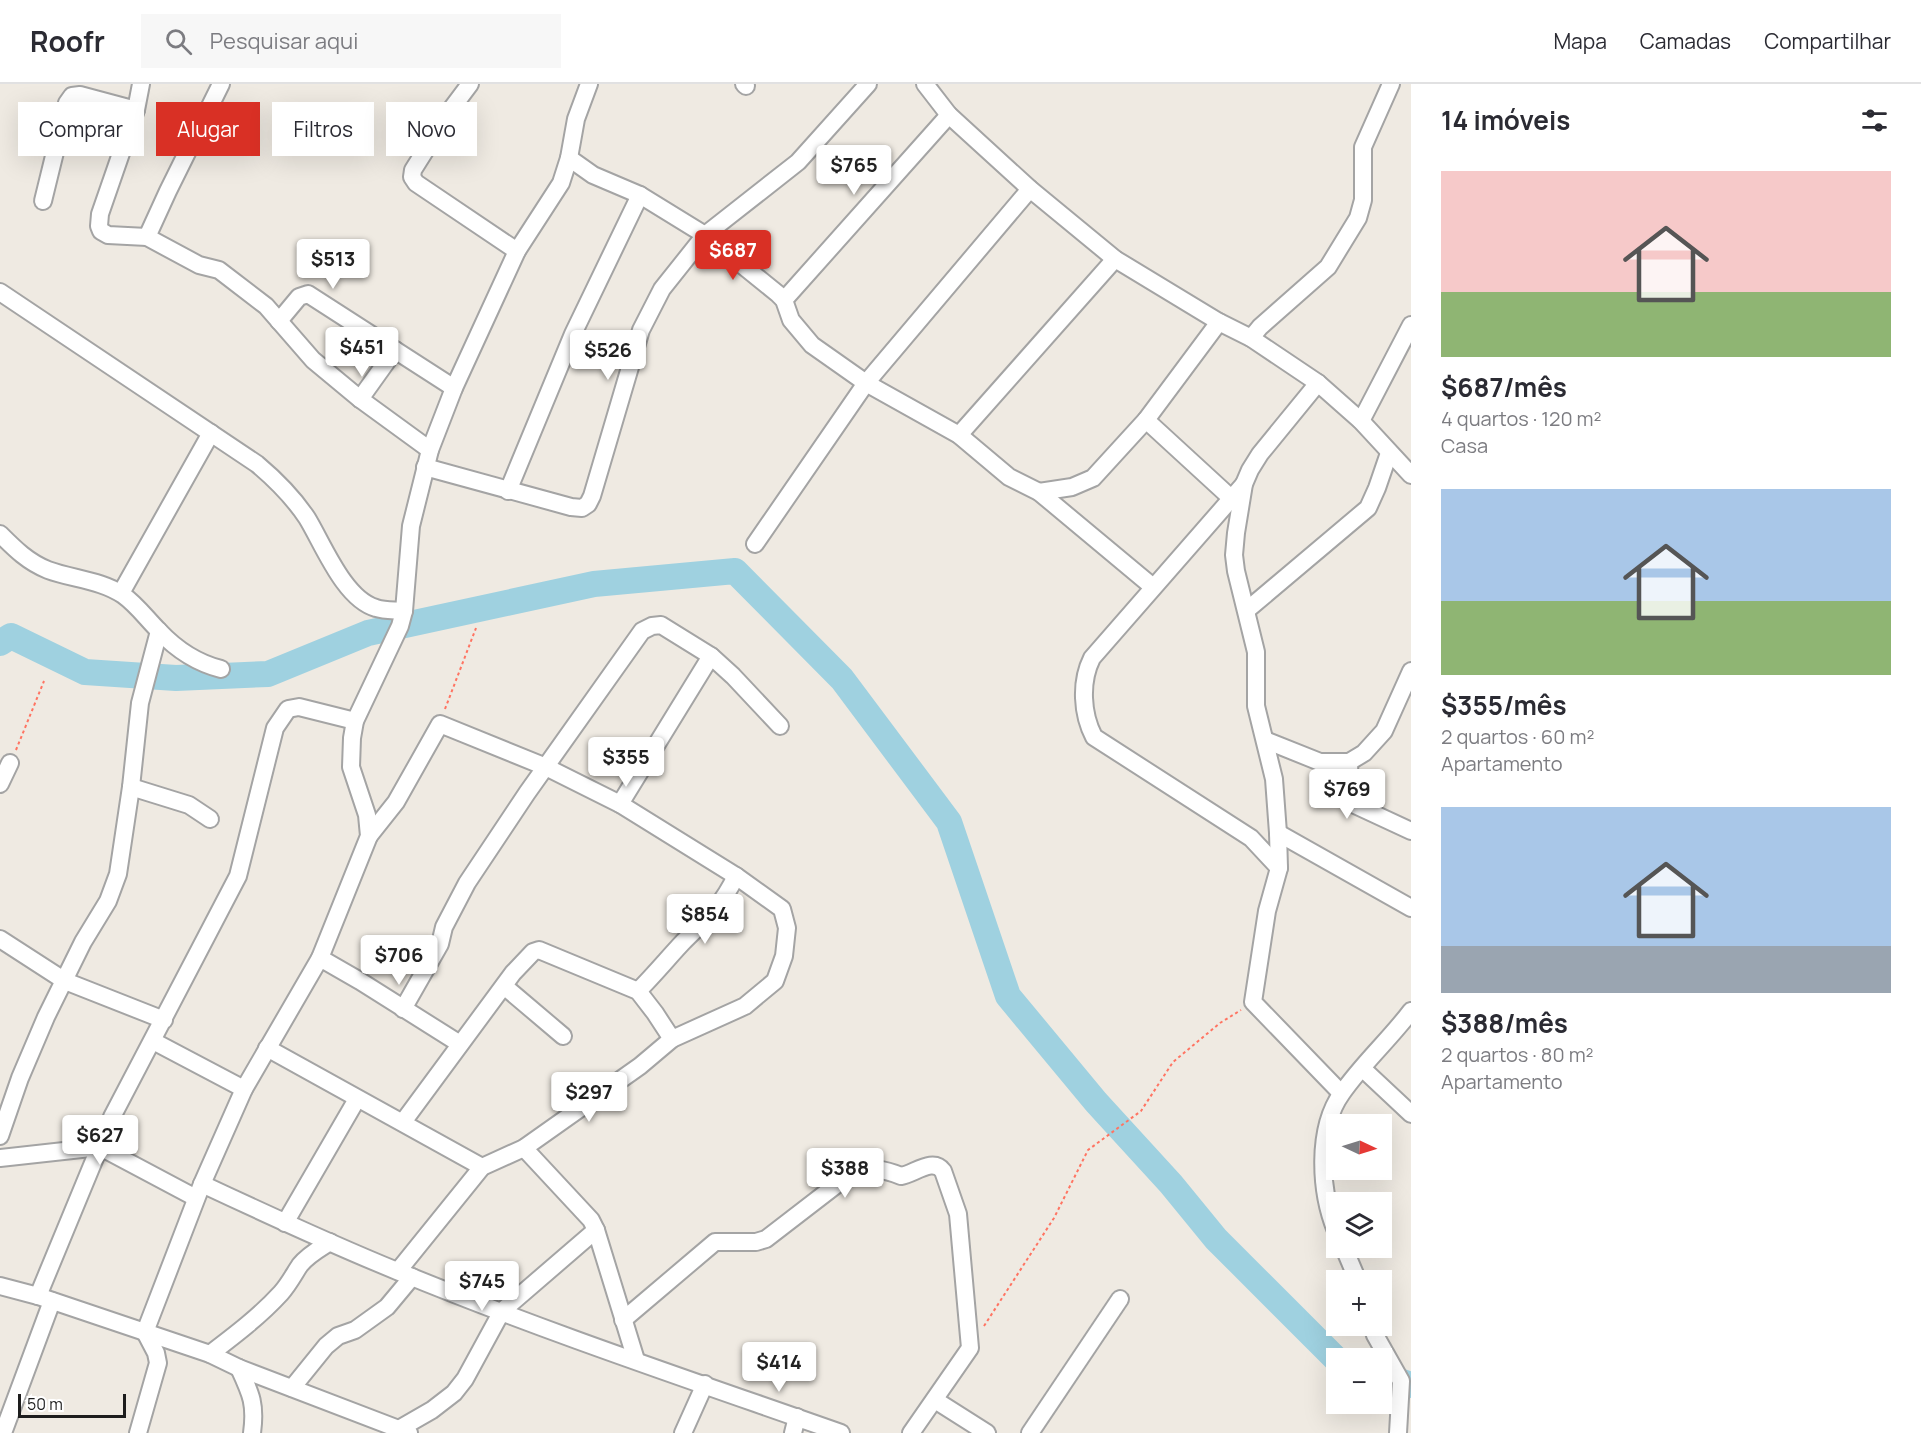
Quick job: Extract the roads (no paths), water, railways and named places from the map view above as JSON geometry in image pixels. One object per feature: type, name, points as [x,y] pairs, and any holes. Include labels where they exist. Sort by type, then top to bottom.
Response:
[{"type":"street","points":[[138,102],[141,84]]},
{"type":"street","points":[[147,237],[221,84]]},
{"type":"street","points":[[470,84],[413,170],[412,177],[416,183],[518,251]]},
{"type":"street","points":[[369,836],[367,815],[351,767],[352,738],[355,721],[400,626],[404,611],[411,526],[425,467],[454,388],[518,251],[561,183],[569,158],[576,119],[589,84]]},
{"type":"street","points":[[425,467],[570,507],[582,508],[588,504],[598,479],[641,330],[662,289],[705,235],[798,162],[868,84]]},
{"type":"street","points":[[925,84],[949,115],[1030,189],[1115,259],[1219,322],[1251,338],[1318,383],[1360,421],[1411,475]]},
{"type":"street","points":[[1251,338],[1260,327],[1328,267],[1358,218],[1364,200],[1363,147],[1391,84]]},
{"type":"street","points":[[68,102],[72,96],[80,95],[106,102]]},
{"type":"street","points":[[784,300],[949,115]]},
{"type":"street","points":[[43,201],[54,156]]},
{"type":"street","points":[[120,156],[100,214],[101,231],[108,235],[147,237],[199,265],[219,270],[266,306],[313,360],[360,399],[430,450]]},
{"type":"street","points":[[569,158],[593,175],[640,195],[705,235],[784,300],[790,320],[812,345],[866,383],[959,435],[1009,477],[1039,492],[1153,587]]},
{"type":"street","points":[[561,183],[593,175]]},
{"type":"street","points":[[755,544],[866,383],[1030,189]]},
{"type":"street","points":[[508,491],[573,334],[640,195]]},
{"type":"street","points":[[959,435],[1115,259]]},
{"type":"street","points":[[0,292],[257,464],[285,488],[307,519],[334,569],[362,601],[376,608],[404,611]]},
{"type":"street","points":[[279,321],[299,297],[308,294],[454,388]]},
{"type":"street","points":[[1039,492],[1072,487],[1093,478],[1146,420],[1219,322]]},
{"type":"street","points":[[1360,421],[1411,325]]},
{"type":"street","points":[[360,399],[395,350]]},
{"type":"street","points":[[1279,868],[1251,838],[1094,737],[1088,725],[1085,706],[1086,671],[1092,658],[1244,484],[1260,454],[1318,383]]},
{"type":"street","points":[[1146,420],[1230,498]]},
{"type":"street","points":[[121,593],[211,433]]},
{"type":"street","points":[[1247,610],[1368,508],[1389,453]]},
{"type":"street","points":[[1244,484],[1234,555],[1256,652],[1256,706],[1274,780],[1279,868],[1267,911],[1253,1002],[1341,1093]]},
{"type":"street","points":[[0,534],[25,558],[48,570],[93,582],[121,593],[143,611],[159,631],[189,656],[203,664],[221,669]]},
{"type":"street","points":[[403,1009],[440,944],[444,927],[467,883],[642,631],[661,625],[711,656],[780,726]]},
{"type":"street","points":[[0,1136],[20,1078],[46,1017],[83,942],[108,901],[118,874],[140,703],[159,631]]},
{"type":"street","points":[[620,804],[711,656]]},
{"type":"street","points":[[1265,740],[1320,762],[1349,762],[1364,753],[1384,731],[1411,671]]},
{"type":"street","points":[[3,1433],[45,1298],[112,1117],[238,876],[275,728],[288,709],[299,707],[355,721]]},
{"type":"street","points":[[138,1433],[158,1363],[156,1353],[145,1332],[199,1191],[244,1089],[320,958],[369,836],[396,802],[440,724],[546,767],[620,804],[736,876],[782,909],[786,928],[784,956],[775,981],[745,1005],[672,1039],[639,1066],[524,1148],[482,1167],[405,1274],[387,1307],[355,1330],[338,1336],[326,1346],[292,1388]]},
{"type":"street","points":[[1349,762],[1350,794],[1355,804],[1411,831]]},
{"type":"street","points":[[0,784],[10,763]]},
{"type":"street","points":[[131,787],[189,805],[210,819]]},
{"type":"street","points":[[1278,833],[1411,908]]},
{"type":"street","points":[[638,991],[681,944],[715,912],[736,876]]},
{"type":"street","points":[[0,939],[65,981],[164,1020]]},
{"type":"street","points":[[403,1122],[513,973],[533,952],[539,950],[638,991],[656,1013],[672,1039]]},
{"type":"street","points":[[320,958],[460,1044]]},
{"type":"street","points":[[504,986],[563,1036]]},
{"type":"street","points":[[1326,1192],[1323,1151],[1332,1113],[1341,1093],[1411,1011]]},
{"type":"street","points":[[153,1041],[244,1089]]},
{"type":"street","points":[[267,1048],[482,1167]]},
{"type":"street","points":[[1363,1069],[1411,1114]]},
{"type":"street","points":[[285,1223],[357,1099]]},
{"type":"street","points":[[0,1158],[100,1147],[199,1191],[285,1223],[405,1274],[548,1330],[705,1384],[795,1425],[842,1433]]},
{"type":"street","points":[[524,1148],[584,1212],[596,1230],[636,1360]]},
{"type":"street","points":[[623,1320],[714,1242],[756,1242],[766,1239],[854,1172],[868,1168],[901,1176],[932,1164],[940,1166],[958,1214],[970,1348],[911,1433]]},
{"type":"street","points":[[0,1286],[45,1298],[210,1354],[239,1368],[292,1388],[375,1427],[404,1431],[454,1394],[465,1379],[502,1311],[596,1230]]},
{"type":"street","points":[[210,1354],[242,1330],[267,1307],[284,1290],[301,1264],[330,1242]]},
{"type":"street","points":[[1030,1433],[1120,1299]]},
{"type":"street","points":[[1376,1336],[1401,1381],[1398,1433]]},
{"type":"street","points":[[239,1368],[253,1398],[252,1433]]},
{"type":"street","points":[[683,1433],[705,1384]]},
{"type":"street","points":[[935,1400],[987,1433]]},
{"type":"waterway","points":[[0,643],[11,636],[85,672],[176,678],[268,674],[368,633],[594,584],[735,571],[842,679],[949,822],[1008,996],[1096,1102],[1171,1184],[1216,1239],[1326,1349]]},
{"type":"waterway","points":[[1392,1378],[1411,1385]]}]
